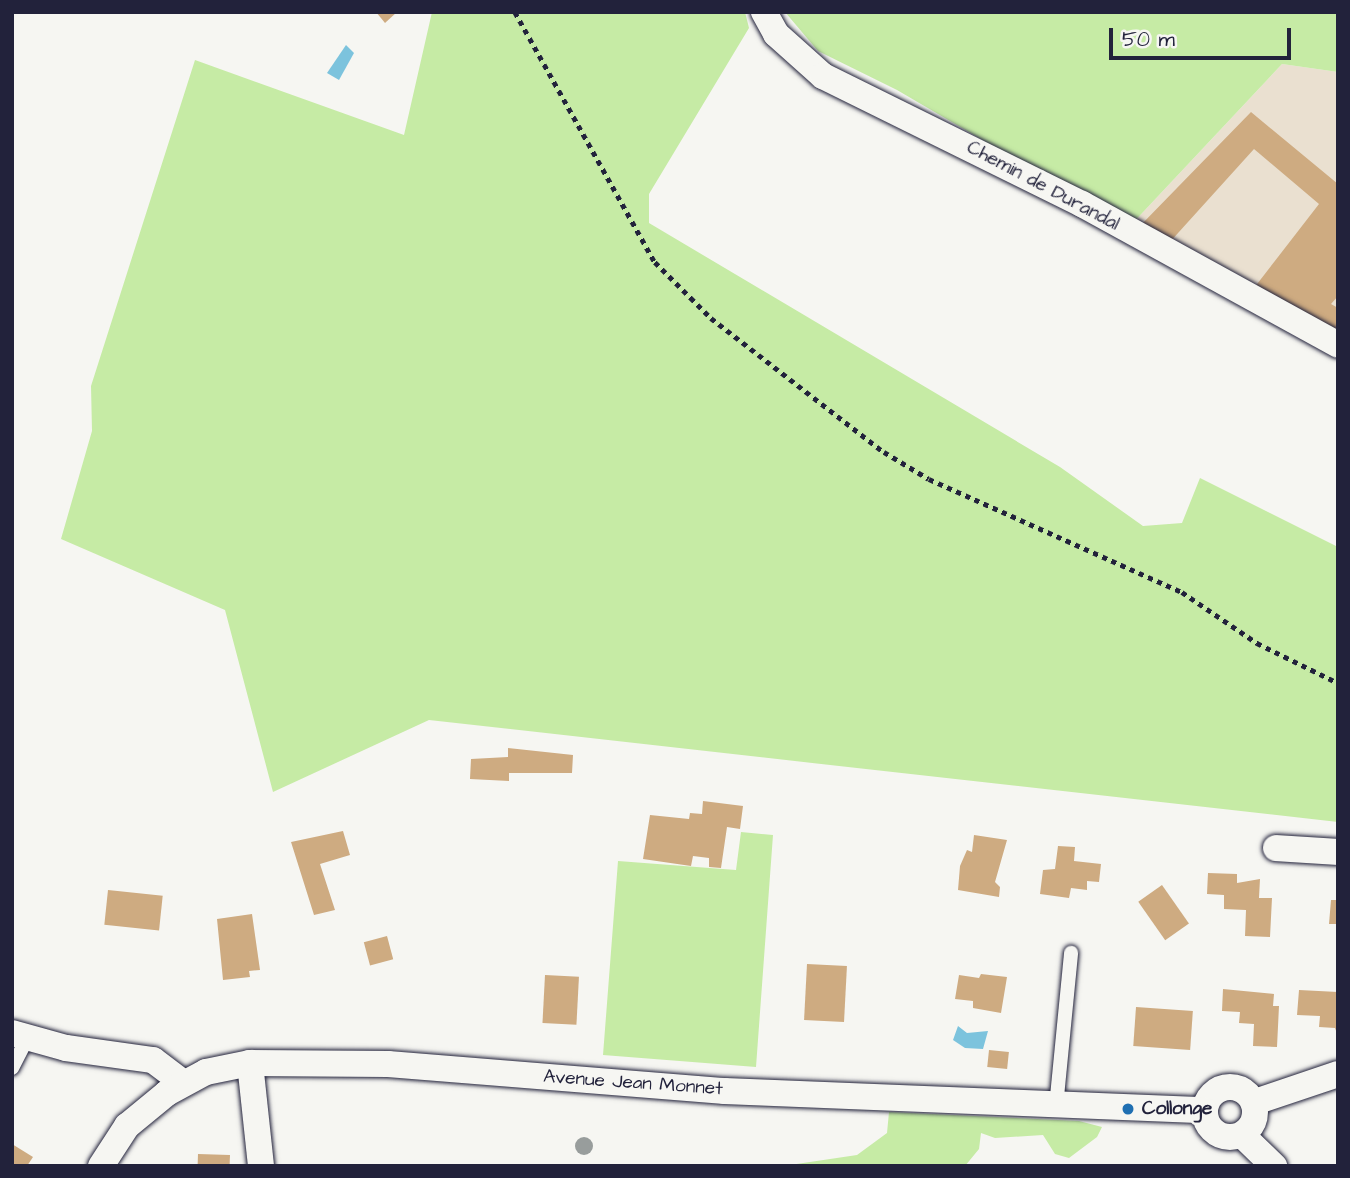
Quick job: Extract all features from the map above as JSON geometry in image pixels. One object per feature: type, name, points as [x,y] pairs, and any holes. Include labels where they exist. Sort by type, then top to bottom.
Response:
[{"type":"street","name":"Chemin de Durandal","points":[[764,12],[776,34],[823,76],[890,106],[1082,204],[1338,345]]},
{"type":"street","points":[[1276,848],[1338,852]]},
{"type":"street","points":[[20,1036],[153,1060],[183,1083]]},
{"type":"street","points":[[250,1063],[261,1166]]},
{"type":"street","name":"Avenue Jean Monnet","points":[[102,1166],[127,1126],[183,1083],[206,1072],[250,1063],[388,1064],[700,1089],[1056,1107],[1204,1110]]},
{"type":"street","points":[[1255,1102],[1338,1074]]},
{"type":"street","points":[[1220,1088],[1246,1091],[1255,1102],[1256,1115],[1242,1135],[1228,1138],[1216,1133],[1206,1123],[1204,1110],[1209,1097],[1220,1088]]},
{"type":"street","points":[[1242,1135],[1274,1166]]},
{"type":"lane","points":[[1056,1107],[1071,953]]},
{"type":"lane","points":[[12,1068],[20,1036]]},
{"type":"path","points":[[514,12],[655,262],[710,318],[884,452],[929,479],[1182,592],[1257,643],[1338,683]]},
{"type":"shaded area","points":[[1282,64],[1338,72],[1338,339],[1130,226]]},
{"type":"green space","points":[[432,12],[745,12],[749,28],[649,194],[649,223],[1060,467],[1143,526],[1182,523],[1200,478],[1338,547],[1338,822],[429,720],[273,792],[225,610],[61,539],[92,431],[91,386],[195,60],[404,135]]},
{"type":"green space","points":[[785,12],[1338,12],[1338,72],[1282,64],[1130,226],[897,90],[818,51]]},
{"type":"green space","points":[[741,832],[773,835],[756,1067],[603,1055],[618,861],[736,870]]},
{"type":"green space","points":[[889,1112],[1079,1121],[1102,1127],[1097,1137],[1069,1158],[1055,1154],[1043,1135],[995,1138],[981,1133],[979,1149],[965,1166],[783,1166],[857,1155],[887,1133]]},
{"type":"water","points":[[346,45],[354,53],[339,80],[327,73]]},
{"type":"water","points":[[958,1026],[967,1033],[988,1031],[983,1049],[965,1048],[953,1040]]},
{"type":"building","points":[[376,12],[397,12],[385,23]]},
{"type":"building","points":[[1251,112],[1338,184],[1338,296],[1331,304],[1338,308],[1338,335],[1254,288],[1319,204],[1254,149],[1169,243],[1139,227]]},
{"type":"building","points":[[508,748],[573,755],[572,773],[509,773],[509,781],[470,779],[471,759],[508,757]]},
{"type":"building","points":[[703,801],[743,806],[740,829],[727,827],[721,868],[709,867],[709,858],[693,856],[691,866],[643,859],[650,815],[689,819],[690,813],[702,814]]},
{"type":"building","points":[[343,831],[350,855],[320,864],[335,910],[314,915],[291,842]]},
{"type":"building","points":[[974,835],[1007,840],[995,882],[1000,887],[999,897],[958,890],[960,866],[967,850],[972,852]]},
{"type":"building","points":[[1058,846],[1075,847],[1074,861],[1101,864],[1099,882],[1087,881],[1087,890],[1071,888],[1069,898],[1040,894],[1043,870],[1055,869]]},
{"type":"building","points":[[1208,873],[1237,874],[1237,883],[1260,879],[1259,898],[1272,898],[1270,937],[1245,936],[1246,910],[1224,909],[1224,895],[1207,894]]},
{"type":"building","points":[[1162,885],[1189,924],[1165,940],[1138,902]]},
{"type":"building","points":[[108,890],[163,896],[159,931],[104,925]]},
{"type":"building","points":[[1331,900],[1338,900],[1338,924],[1329,924]]},
{"type":"building","points":[[252,914],[260,970],[249,971],[250,977],[223,980],[217,919]]},
{"type":"building","points":[[387,936],[393,959],[370,965],[364,942]]},
{"type":"building","points":[[807,964],[847,966],[844,1022],[804,1020]]},
{"type":"building","points":[[981,974],[1007,977],[1001,1013],[973,1008],[973,1001],[955,999],[959,975],[979,978]]},
{"type":"building","points":[[545,975],[579,977],[576,1025],[542,1023]]},
{"type":"building","points":[[1223,989],[1274,994],[1273,1006],[1279,1006],[1277,1047],[1253,1046],[1254,1024],[1239,1023],[1240,1012],[1222,1011]]},
{"type":"building","points":[[1299,990],[1338,992],[1338,1036],[1335,1028],[1319,1027],[1320,1016],[1297,1015]]},
{"type":"building","points":[[1136,1007],[1193,1011],[1190,1050],[1133,1046]]},
{"type":"building","points":[[989,1050],[1009,1052],[1007,1069],[987,1067]]},
{"type":"building","points":[[12,1144],[33,1157],[27,1166],[12,1166]]},
{"type":"building","points":[[198,1154],[230,1155],[230,1166],[198,1166]]},
{"type":"place","name":"Collonge","points":[[1128,1109]]}]
